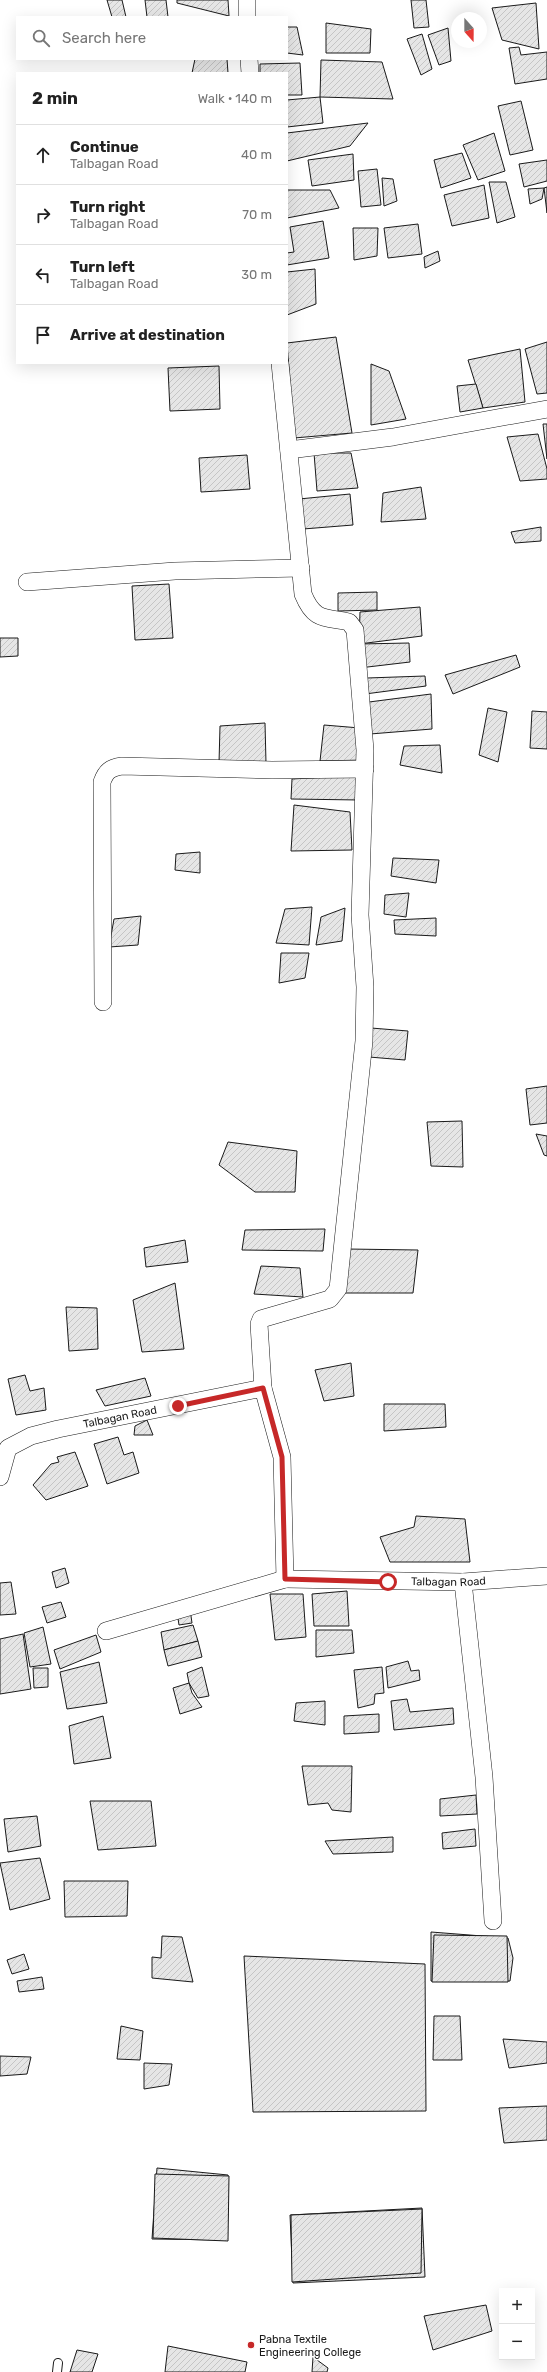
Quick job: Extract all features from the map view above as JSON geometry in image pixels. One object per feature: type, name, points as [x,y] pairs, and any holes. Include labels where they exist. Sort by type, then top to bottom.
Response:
[{"type":"street","points":[[246,0],[247,16]]},
{"type":"street","points":[[249,60],[250,72]]},
{"type":"street","points":[[280,364],[303,594],[308,606],[324,620],[349,622],[355,630],[365,769],[360,915],[365,987],[364,1040],[338,1289],[330,1299],[262,1319],[259,1324],[263,1388],[282,1457],[285,1579]]},
{"type":"street","points":[[289,450],[393,437],[547,409]]},
{"type":"street","points":[[27,582],[175,571],[300,568]]},
{"type":"street","points":[[103,1002],[102,782],[106,771],[113,767],[122,766],[272,770],[365,769]]},
{"type":"street","name":"Talbagan Road","points":[[0,1477],[8,1448],[32,1436],[111,1417],[178,1406],[263,1388]]},
{"type":"street","name":"Talbagan Road","points":[[106,1632],[285,1579],[463,1582],[547,1576]]},
{"type":"street","points":[[463,1582],[484,1776],[493,1921]]},
{"type":"lane","points":[[57,2372],[58,2363]]},
{"type":"building","points":[[107,0],[122,0],[126,16],[112,16]]},
{"type":"building","points":[[145,0],[166,0],[168,16],[147,16]]},
{"type":"building","points":[[177,0],[228,0],[229,16],[177,3]]},
{"type":"building","points":[[411,0],[426,0],[429,27],[414,28]]},
{"type":"building","points":[[536,3],[539,49],[502,40],[492,8]]},
{"type":"building","points":[[326,23],[371,29],[370,53],[326,53]]},
{"type":"building","points":[[288,27],[297,27],[303,55],[288,53]]},
{"type":"building","points":[[448,28],[451,61],[439,65],[428,35]]},
{"type":"building","points":[[422,34],[432,69],[421,75],[407,39]]},
{"type":"building","points":[[519,47],[521,55],[547,52],[547,79],[515,84],[509,48]]},
{"type":"building","points":[[195,60],[227,60],[228,72],[192,72]]},
{"type":"building","points":[[321,60],[382,62],[393,99],[320,97]]},
{"type":"building","points":[[300,63],[302,95],[288,95],[288,72],[260,72],[260,64]]},
{"type":"building","points":[[320,97],[323,123],[288,127],[288,100]]},
{"type":"building","points":[[521,101],[533,150],[510,155],[498,106]]},
{"type":"building","points":[[368,123],[350,146],[288,161],[288,133]]},
{"type":"building","points":[[494,133],[505,171],[478,180],[463,145]]},
{"type":"building","points":[[462,153],[471,178],[441,188],[434,160]]},
{"type":"building","points":[[353,154],[354,180],[312,186],[308,160]]},
{"type":"building","points":[[547,160],[547,181],[524,187],[519,164]]},
{"type":"building","points":[[377,169],[381,205],[361,207],[358,171]]},
{"type":"building","points":[[382,178],[393,179],[397,201],[384,206]]},
{"type":"building","points":[[489,182],[506,182],[515,217],[497,223]]},
{"type":"building","points":[[484,185],[489,218],[452,226],[444,195]]},
{"type":"building","points":[[547,187],[547,213],[544,188]]},
{"type":"building","points":[[544,188],[542,199],[530,204],[528,189]]},
{"type":"building","points":[[288,190],[330,190],[339,208],[288,218]]},
{"type":"building","points":[[323,221],[329,258],[288,265],[288,253],[294,252],[290,227]]},
{"type":"building","points":[[418,224],[422,254],[388,258],[384,228]]},
{"type":"building","points":[[353,228],[378,228],[377,256],[354,260]]},
{"type":"building","points":[[438,251],[440,261],[425,268],[424,257]]},
{"type":"building","points":[[315,269],[316,304],[288,315],[288,272]]},
{"type":"building","points":[[336,337],[352,433],[294,438],[288,343]]},
{"type":"building","points":[[547,342],[547,393],[537,394],[525,349]]},
{"type":"building","points":[[520,349],[525,402],[483,408],[468,360]]},
{"type":"building","points":[[371,364],[389,371],[406,419],[371,425]]},
{"type":"building","points":[[219,366],[220,409],[170,411],[168,368]]},
{"type":"building","points":[[476,384],[483,408],[460,412],[457,386]]},
{"type":"building","points":[[543,424],[547,424],[547,459]]},
{"type":"building","points":[[538,434],[547,469],[547,479],[520,481],[507,437]]},
{"type":"building","points":[[314,453],[351,453],[358,488],[317,491]]},
{"type":"building","points":[[247,455],[250,489],[201,492],[199,458]]},
{"type":"building","points":[[421,487],[426,519],[381,522],[383,493]]},
{"type":"building","points":[[350,494],[353,525],[303,529],[299,499]]},
{"type":"building","points":[[541,527],[541,541],[515,543],[511,532]]},
{"type":"building","points":[[169,584],[173,638],[135,640],[132,586]]},
{"type":"building","points":[[377,592],[377,610],[338,611],[338,593]]},
{"type":"building","points":[[420,607],[422,636],[359,644],[360,612]]},
{"type":"building","points":[[0,638],[18,638],[18,656],[0,657]]},
{"type":"building","points":[[409,643],[410,662],[359,668],[359,644]]},
{"type":"building","points":[[516,655],[520,667],[453,694],[445,675]]},
{"type":"building","points":[[425,676],[426,686],[365,694],[367,678]]},
{"type":"building","points":[[431,694],[432,729],[370,734],[369,702]]},
{"type":"building","points":[[488,708],[507,712],[498,762],[479,755]]},
{"type":"building","points":[[532,711],[547,712],[547,749],[530,748]]},
{"type":"building","points":[[265,723],[266,763],[219,763],[220,726]]},
{"type":"building","points":[[324,725],[360,728],[365,760],[320,761]]},
{"type":"building","points":[[440,745],[442,773],[400,765],[404,746]]},
{"type":"building","points":[[361,775],[359,800],[291,799],[292,779]]},
{"type":"building","points":[[294,805],[350,812],[352,850],[291,851]]},
{"type":"building","points":[[200,852],[200,873],[175,870],[176,854]]},
{"type":"building","points":[[393,858],[439,860],[436,883],[391,876]]},
{"type":"building","points":[[409,893],[406,917],[384,914],[385,895]]},
{"type":"building","points":[[312,907],[309,945],[276,943],[285,909]]},
{"type":"building","points":[[345,908],[342,941],[316,945],[321,917]]},
{"type":"building","points":[[141,916],[138,945],[109,947],[114,919]]},
{"type":"building","points":[[436,918],[436,936],[395,934],[394,920]]},
{"type":"building","points":[[281,953],[309,953],[305,978],[279,983]]},
{"type":"building","points":[[371,1028],[408,1031],[405,1060],[369,1057]]},
{"type":"building","points":[[547,1086],[547,1123],[530,1125],[526,1089]]},
{"type":"building","points":[[462,1121],[463,1167],[431,1166],[427,1122]]},
{"type":"building","points":[[536,1134],[547,1136],[547,1156],[544,1155]]},
{"type":"building","points":[[228,1142],[297,1151],[295,1192],[255,1192],[219,1165]]},
{"type":"building","points":[[325,1229],[323,1251],[242,1250],[245,1230]]},
{"type":"building","points":[[185,1240],[188,1262],[146,1267],[144,1248]]},
{"type":"building","points":[[347,1249],[418,1250],[413,1293],[344,1293]]},
{"type":"building","points":[[261,1266],[300,1268],[303,1297],[254,1294]]},
{"type":"building","points":[[175,1283],[184,1349],[142,1352],[133,1300]]},
{"type":"building","points":[[66,1307],[97,1308],[98,1349],[69,1351]]},
{"type":"building","points":[[351,1363],[354,1396],[324,1401],[315,1370]]},
{"type":"building","points":[[25,1375],[30,1391],[44,1388],[46,1410],[16,1415],[8,1379]]},
{"type":"building","points":[[145,1378],[151,1396],[105,1406],[96,1390]]},
{"type":"building","points":[[384,1404],[445,1404],[446,1427],[384,1431]]},
{"type":"building","points":[[147,1420],[153,1435],[134,1435],[135,1426]]},
{"type":"building","points":[[118,1437],[124,1455],[133,1452],[139,1473],[107,1484],[94,1444]]},
{"type":"building","points":[[75,1452],[88,1486],[46,1500],[33,1485],[51,1464],[59,1462],[57,1457]]},
{"type":"building","points":[[416,1516],[465,1519],[470,1562],[390,1562],[380,1537],[414,1527]]},
{"type":"building","points":[[65,1568],[69,1583],[56,1588],[52,1572]]},
{"type":"building","points":[[11,1582],[16,1614],[0,1615],[0,1583]]},
{"type":"building","points":[[347,1591],[349,1626],[314,1626],[312,1594]]},
{"type":"building","points":[[270,1594],[303,1594],[306,1637],[275,1640]]},
{"type":"building","points":[[61,1602],[66,1617],[47,1623],[42,1607]]},
{"type":"building","points":[[190,1609],[192,1623],[179,1625],[177,1612]]},
{"type":"building","points":[[193,1625],[198,1641],[164,1650],[161,1632]]},
{"type":"building","points":[[43,1627],[51,1664],[30,1667],[24,1633]]},
{"type":"building","points":[[316,1630],[352,1630],[354,1653],[316,1657]]},
{"type":"building","points":[[23,1634],[31,1689],[0,1694],[0,1639]]},
{"type":"building","points":[[96,1635],[101,1652],[60,1669],[54,1650]]},
{"type":"building","points":[[198,1641],[202,1657],[168,1666],[164,1650]]},
{"type":"building","points":[[408,1661],[411,1671],[419,1670],[420,1680],[388,1688],[386,1667]]},
{"type":"building","points":[[99,1662],[107,1703],[67,1709],[60,1672]]},
{"type":"building","points":[[202,1667],[209,1696],[198,1698],[189,1683],[187,1673]]},
{"type":"building","points":[[382,1667],[384,1693],[375,1694],[374,1704],[358,1708],[354,1670]]},
{"type":"building","points":[[33,1668],[48,1668],[48,1687],[34,1688]]},
{"type":"building","points":[[189,1683],[192,1693],[202,1707],[180,1714],[173,1688]]},
{"type":"building","points":[[407,1699],[410,1712],[453,1708],[454,1724],[394,1730],[391,1701]]},
{"type":"building","points":[[325,1701],[325,1725],[294,1721],[296,1703]]},
{"type":"building","points":[[379,1714],[379,1732],[344,1734],[344,1716]]},
{"type":"building","points":[[103,1716],[111,1758],[74,1764],[69,1726]]},
{"type":"building","points":[[302,1766],[352,1766],[351,1812],[332,1810],[328,1803],[308,1805]]},
{"type":"building","points":[[476,1795],[477,1814],[440,1816],[440,1799]]},
{"type":"building","points":[[90,1801],[151,1801],[156,1846],[98,1850]]},
{"type":"building","points":[[37,1816],[41,1846],[8,1852],[4,1819]]},
{"type":"building","points":[[475,1829],[476,1846],[443,1849],[442,1833]]},
{"type":"building","points":[[393,1837],[393,1852],[333,1854],[325,1841]]},
{"type":"building","points":[[40,1858],[50,1899],[10,1910],[0,1863]]},
{"type":"building","points":[[64,1881],[128,1881],[127,1916],[65,1917]]},
{"type":"building","points":[[431,1932],[508,1938],[513,1958],[510,1981],[431,1981]]},
{"type":"building","points":[[434,1935],[507,1936],[508,1982],[432,1982]]},
{"type":"building","points":[[162,1936],[182,1937],[193,1982],[152,1978],[152,1957],[161,1958]]},
{"type":"building","points":[[24,1954],[29,1969],[12,1974],[7,1960]]},
{"type":"building","points":[[244,1956],[425,1964],[426,2111],[253,2112]]},
{"type":"building","points":[[42,1977],[44,1989],[19,1992],[17,1981]]},
{"type":"building","points":[[434,2016],[460,2016],[462,2060],[433,2060]]},
{"type":"building","points":[[121,2026],[143,2031],[140,2060],[117,2059]]},
{"type":"building","points":[[503,2039],[547,2042],[547,2063],[509,2068]]},
{"type":"building","points":[[0,2056],[31,2057],[27,2074],[0,2076]]},
{"type":"building","points":[[144,2063],[172,2064],[169,2085],[144,2089]]},
{"type":"building","points":[[547,2106],[547,2140],[504,2143],[499,2108]]},
{"type":"building","points":[[157,2168],[228,2175],[227,2240],[152,2239]]},
{"type":"building","points":[[155,2174],[229,2176],[228,2241],[153,2238]]},
{"type":"building","points":[[422,2208],[425,2277],[293,2283],[290,2215]]},
{"type":"building","points":[[422,2209],[421,2273],[292,2282],[291,2215]]},
{"type":"building","points":[[486,2305],[492,2331],[433,2350],[424,2316]]},
{"type":"building","points":[[168,2346],[247,2362],[245,2372],[165,2372]]},
{"type":"building","points":[[77,2350],[98,2354],[92,2372],[70,2372]]},
{"type":"building","points":[[313,2357],[328,2368],[327,2372],[312,2372]]},
{"type":"place","name":"Pabna Textile Engineering College","points":[[251,2345]]},
{"type":"route","points":[[178,1406],[263,1388],[264,1397],[282,1457],[285,1579],[300,1578],[388,1582]]}]
